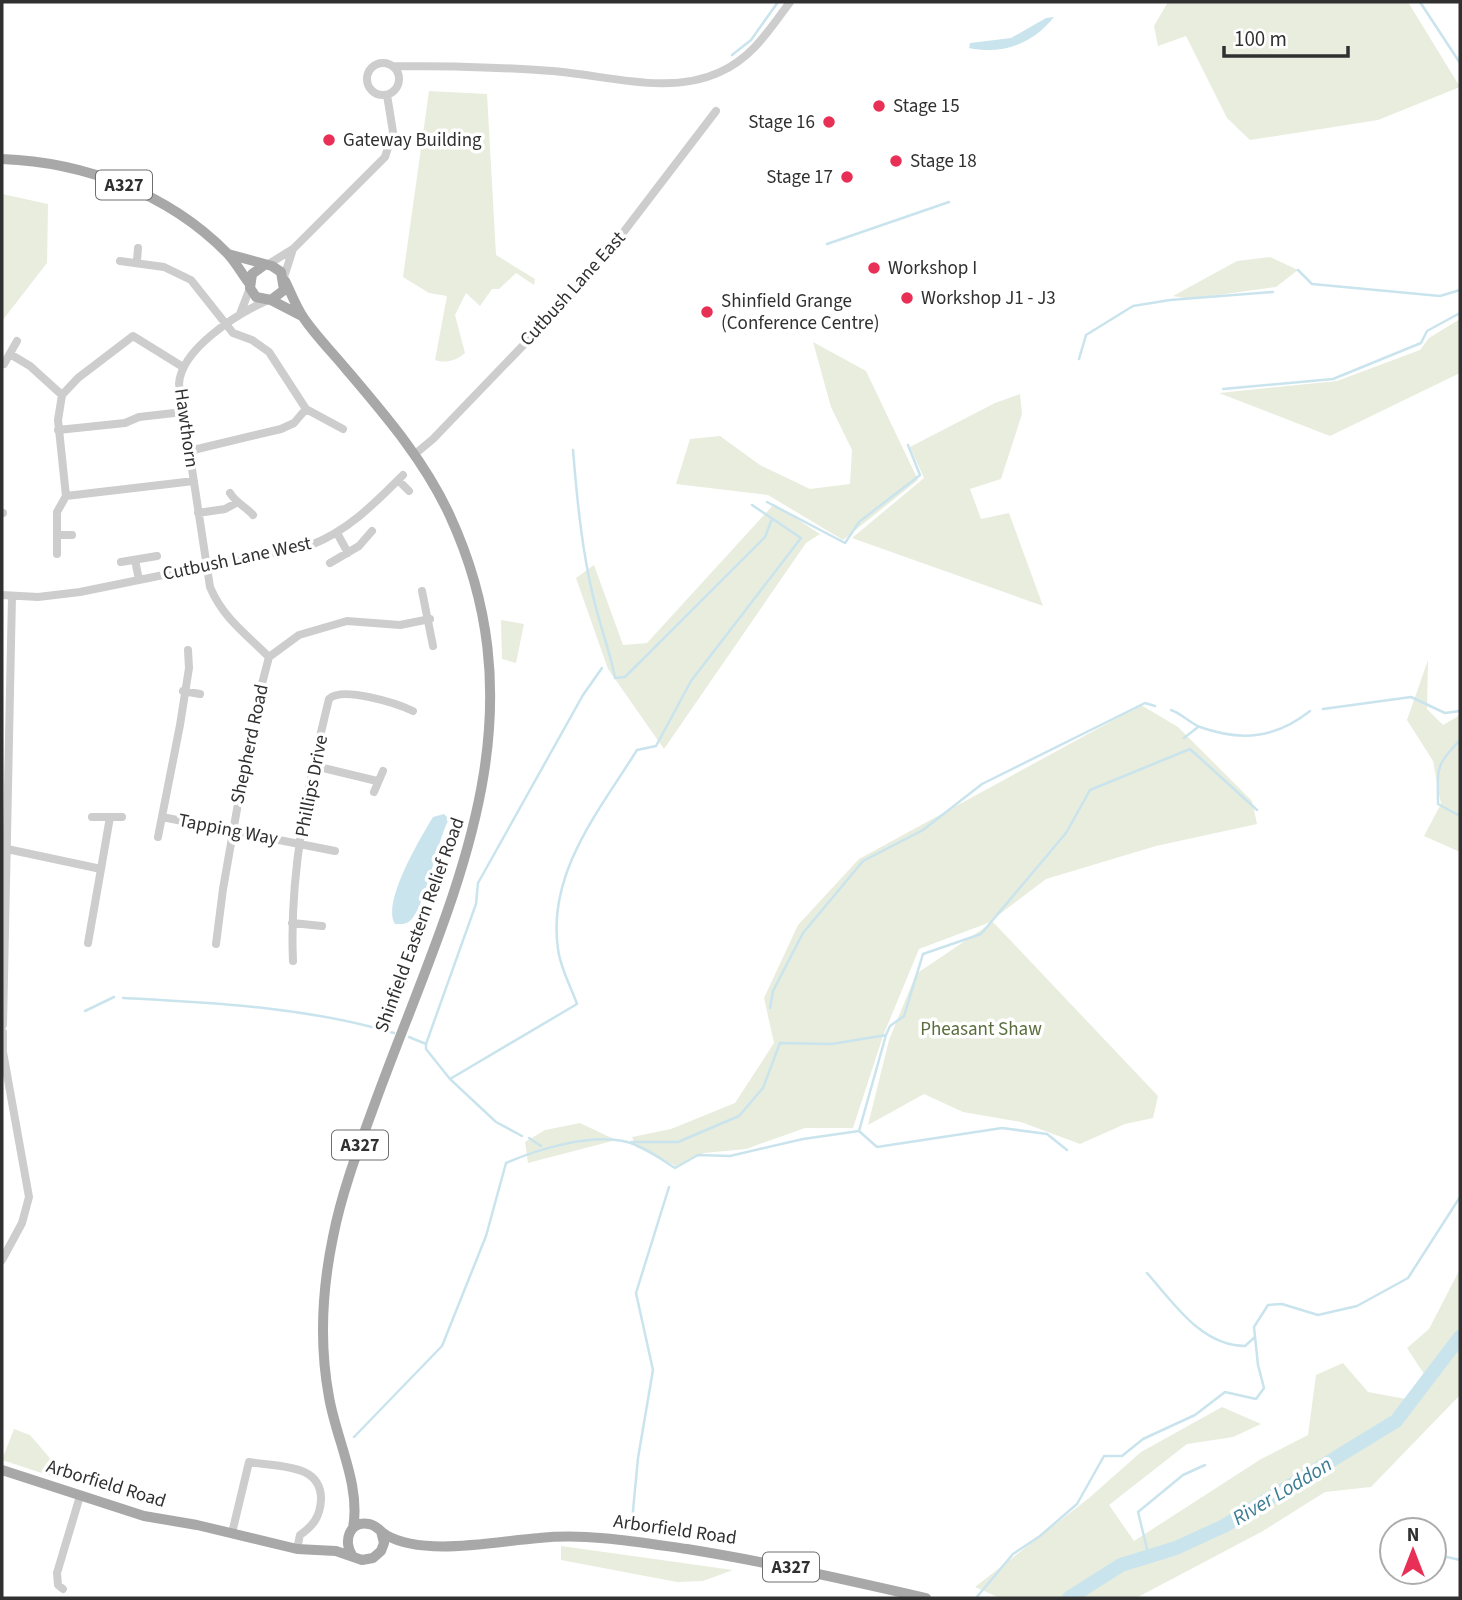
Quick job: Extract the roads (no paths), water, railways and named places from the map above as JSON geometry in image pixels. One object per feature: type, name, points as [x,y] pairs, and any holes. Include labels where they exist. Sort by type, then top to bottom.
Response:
[{"type":"main road","name":"A327","points":[[2,159],[57,164],[121,183],[170,209],[228,254],[250,286]]},
{"type":"main road","name":"A327","points":[[228,254],[265,265]]},
{"type":"main road","points":[[265,265],[277,268],[284,279],[282,293],[268,301],[256,297],[250,286],[251,274],[265,265]]},
{"type":"main road","name":"Shinfield Eastern Relief Road","points":[[284,279],[302,316],[415,454],[449,514],[476,591],[488,653],[489,737],[482,799],[463,870],[353,1163],[326,1270],[322,1320],[325,1373],[334,1426],[355,1504],[370,1524]]},
{"type":"main road","name":"Shinfield Eastern Relief Road","points":[[268,301],[302,316]]},
{"type":"main road","name":"Arborfield Road","points":[[2,1469],[144,1516],[297,1549],[325,1549],[352,1555]]},
{"type":"main road","name":"Shinfield Eastern Relief Road","points":[[350,1532],[355,1504]]},
{"type":"main road","name":"A327","points":[[370,1524],[381,1531]]},
{"type":"main road","points":[[325,1549],[336,1546],[350,1532],[370,1524]]},
{"type":"main road","points":[[381,1531],[384,1543],[381,1551]]},
{"type":"main road","name":"Arborfield Road","points":[[381,1531],[415,1543]]},
{"type":"main road","name":"A327","points":[[350,1532],[347,1545],[352,1555],[368,1560],[381,1551]]},
{"type":"main road","name":"Arborfield Road","points":[[381,1551],[395,1545],[415,1543],[474,1544],[555,1536],[622,1540],[779,1564],[926,1598]]},
{"type":"street","points":[[417,68],[400,80],[396,90],[387,95],[371,90],[368,75],[377,64],[417,68],[543,70],[675,84],[697,81],[744,58],[755,49],[790,2]]},
{"type":"street","points":[[393,66],[400,80]]},
{"type":"street","points":[[265,265],[293,249],[339,200],[385,157],[393,132],[387,95]]},
{"type":"street","name":"Cutbush Lane East","points":[[415,454],[433,439],[590,276],[716,111]]},
{"type":"street","points":[[137,261],[138,248]]},
{"type":"street","points":[[284,279],[293,249]]},
{"type":"street","points":[[120,261],[137,261],[180,273],[191,280],[239,338],[252,340],[269,352],[306,409],[344,429]]},
{"type":"street","points":[[240,314],[250,286]]},
{"type":"street","name":"Hawthorn","points":[[206,567],[179,384],[183,368],[192,354],[240,314],[268,301]]},
{"type":"street","points":[[57,554],[57,512],[66,496],[58,430],[62,395],[78,378],[133,336],[183,368]]},
{"type":"street","points":[[4,364],[17,341]]},
{"type":"street","points":[[10,354],[30,366],[62,395]]},
{"type":"street","points":[[189,451],[281,429],[294,423],[306,409]]},
{"type":"street","points":[[58,430],[125,423],[139,417],[183,412]]},
{"type":"street","name":"Cutbush Lane West","points":[[2,595],[53,596],[298,549],[337,533],[366,512],[401,477],[409,491]]},
{"type":"street","points":[[66,496],[194,481]]},
{"type":"street","points":[[230,493],[236,503],[246,507],[253,515]]},
{"type":"street","points":[[198,513],[225,509],[236,503]]},
{"type":"street","points":[[330,563],[348,552],[372,531]]},
{"type":"street","points":[[337,533],[348,552]]},
{"type":"street","points":[[57,535],[72,536]]},
{"type":"street","name":"Cutbush Lane West","points":[[121,562],[157,556]]},
{"type":"street","name":"Cutbush Lane West","points":[[135,560],[139,580]]},
{"type":"street","name":"Shepherd Road","points":[[206,567],[218,606],[269,657],[253,718],[216,944]]},
{"type":"street","points":[[422,591],[430,619],[433,646]]},
{"type":"street","points":[[2,1260],[5,1247],[17,1233],[28,1204],[3,1052],[7,849],[5,808],[12,596]]},
{"type":"street","points":[[269,657],[299,635],[346,621],[400,625],[430,619]]},
{"type":"street","points":[[158,837],[189,668],[188,650]]},
{"type":"street","points":[[183,691],[200,694]]},
{"type":"street","name":"Phillips Drive","points":[[293,961],[290,940],[300,845],[329,699],[332,695],[387,701],[413,710]]},
{"type":"street","points":[[315,766],[377,781]]},
{"type":"street","points":[[374,792],[383,771]]},
{"type":"street","points":[[92,817],[122,817]]},
{"type":"street","points":[[88,943],[87,930],[102,869],[110,817]]},
{"type":"street","name":"Tapping Way","points":[[162,817],[335,851]]},
{"type":"street","points":[[7,849],[102,869]]},
{"type":"street","points":[[292,923],[322,926]]},
{"type":"street","points":[[2,1113],[13,1109]]},
{"type":"street","points":[[232,1533],[249,1462],[304,1472],[316,1477],[321,1488],[321,1507],[314,1525],[300,1535],[297,1549]]},
{"type":"street","points":[[63,1590],[58,1585],[57,1573],[80,1496]]},
{"type":"water","points":[[1054,17],[1027,41],[993,50],[969,48],[970,43],[1011,38],[1046,18]]},
{"type":"water","points":[[444,814],[449,819],[421,902],[410,921],[395,924],[392,914],[393,901],[404,870],[433,817]]},
{"type":"waterway","points":[[732,55],[751,40],[778,2]]},
{"type":"waterway","points":[[1420,2],[1460,63]]},
{"type":"waterway","points":[[827,244],[949,202]]},
{"type":"waterway","points":[[1298,270],[1312,284],[1440,296],[1460,290]]},
{"type":"waterway","points":[[1079,359],[1086,335],[1133,306],[1170,300],[1273,292]]},
{"type":"waterway","points":[[1223,389],[1333,379],[1421,343],[1427,331],[1460,313]]},
{"type":"waterway","points":[[767,502],[845,543],[859,522],[920,475],[908,445]]},
{"type":"waterway","points":[[573,450],[586,563],[615,678],[625,677],[765,537],[772,519]]},
{"type":"waterway","points":[[522,1136],[496,1122],[450,1079],[577,1004],[559,956],[557,921],[560,894],[579,844],[637,750],[656,746],[691,681],[801,538],[752,505]]},
{"type":"waterway","points":[[426,1044],[476,904],[478,883],[583,695],[602,668]]},
{"type":"waterway","points":[[1323,709],[1411,697],[1445,713],[1460,711]]},
{"type":"waterway","points":[[770,1008],[773,991],[803,933],[863,861],[923,830],[982,784],[1145,703],[1155,706]]},
{"type":"waterway","points":[[1171,710],[1200,727],[1244,736],[1271,732],[1310,711]]},
{"type":"waterway","points":[[1184,738],[1198,727]]},
{"type":"waterway","points":[[1460,740],[1442,763],[1438,783],[1438,804],[1460,816]]},
{"type":"waterway","points":[[859,1131],[886,1035],[890,1026],[904,1016],[923,954],[981,934],[1066,833],[1090,790],[1190,749],[1257,810]]},
{"type":"waterway","points":[[85,1011],[114,997]]},
{"type":"waterway","points":[[123,998],[226,1004],[294,1012],[394,1033]]},
{"type":"waterway","points":[[631,1142],[678,1142],[739,1116],[763,1088],[780,1043],[832,1044],[886,1035]]},
{"type":"waterway","points":[[409,1037],[426,1044],[426,1049],[450,1079]]},
{"type":"waterway","points":[[354,1437],[442,1346],[486,1236],[506,1163],[565,1144],[613,1140],[639,1146],[675,1168],[698,1155],[730,1156],[803,1139],[859,1131],[877,1147],[1002,1128],[1047,1134],[1067,1150]]},
{"type":"waterway","points":[[529,1138],[541,1146]]},
{"type":"waterway","points":[[631,1532],[638,1458],[653,1370],[636,1293],[669,1187]]},
{"type":"waterway","points":[[976,1598],[1013,1554],[1040,1536],[1077,1504],[1104,1456],[1122,1456],[1143,1439],[1195,1415],[1225,1392],[1256,1399],[1264,1388],[1258,1365],[1254,1327],[1268,1305],[1282,1304],[1318,1315],[1357,1306],[1408,1278],[1460,1197]]},
{"type":"waterway","points":[[1147,1273],[1189,1320],[1215,1339],[1245,1346],[1255,1337]]},
{"type":"waterway","name":"River Loddon","points":[[1069,1598],[1121,1565],[1176,1548],[1224,1526],[1396,1421],[1460,1337]]},
{"type":"waterway","points":[[1149,1557],[1138,1512],[1183,1475],[1205,1465]]},
{"type":"waterway","points":[[1448,1557],[1460,1560]]},
{"type":"place","name":"Stage 15","points":[[879,106]]},
{"type":"place","name":"Stage 16","points":[[829,122]]},
{"type":"place","name":"Gateway Building","points":[[329,140]]},
{"type":"place","name":"Stage 18","points":[[896,161]]},
{"type":"place","name":"Stage 17","points":[[847,177]]},
{"type":"place","name":"Workshop I","points":[[874,268]]},
{"type":"place","name":"Workshop J1 - J3","points":[[907,298]]},
{"type":"place","name":"Shinfield Grange (Conference Centre)","points":[[707,312]]},
{"type":"park label","name":"Pheasant Shaw","points":[[981,1029]]}]
